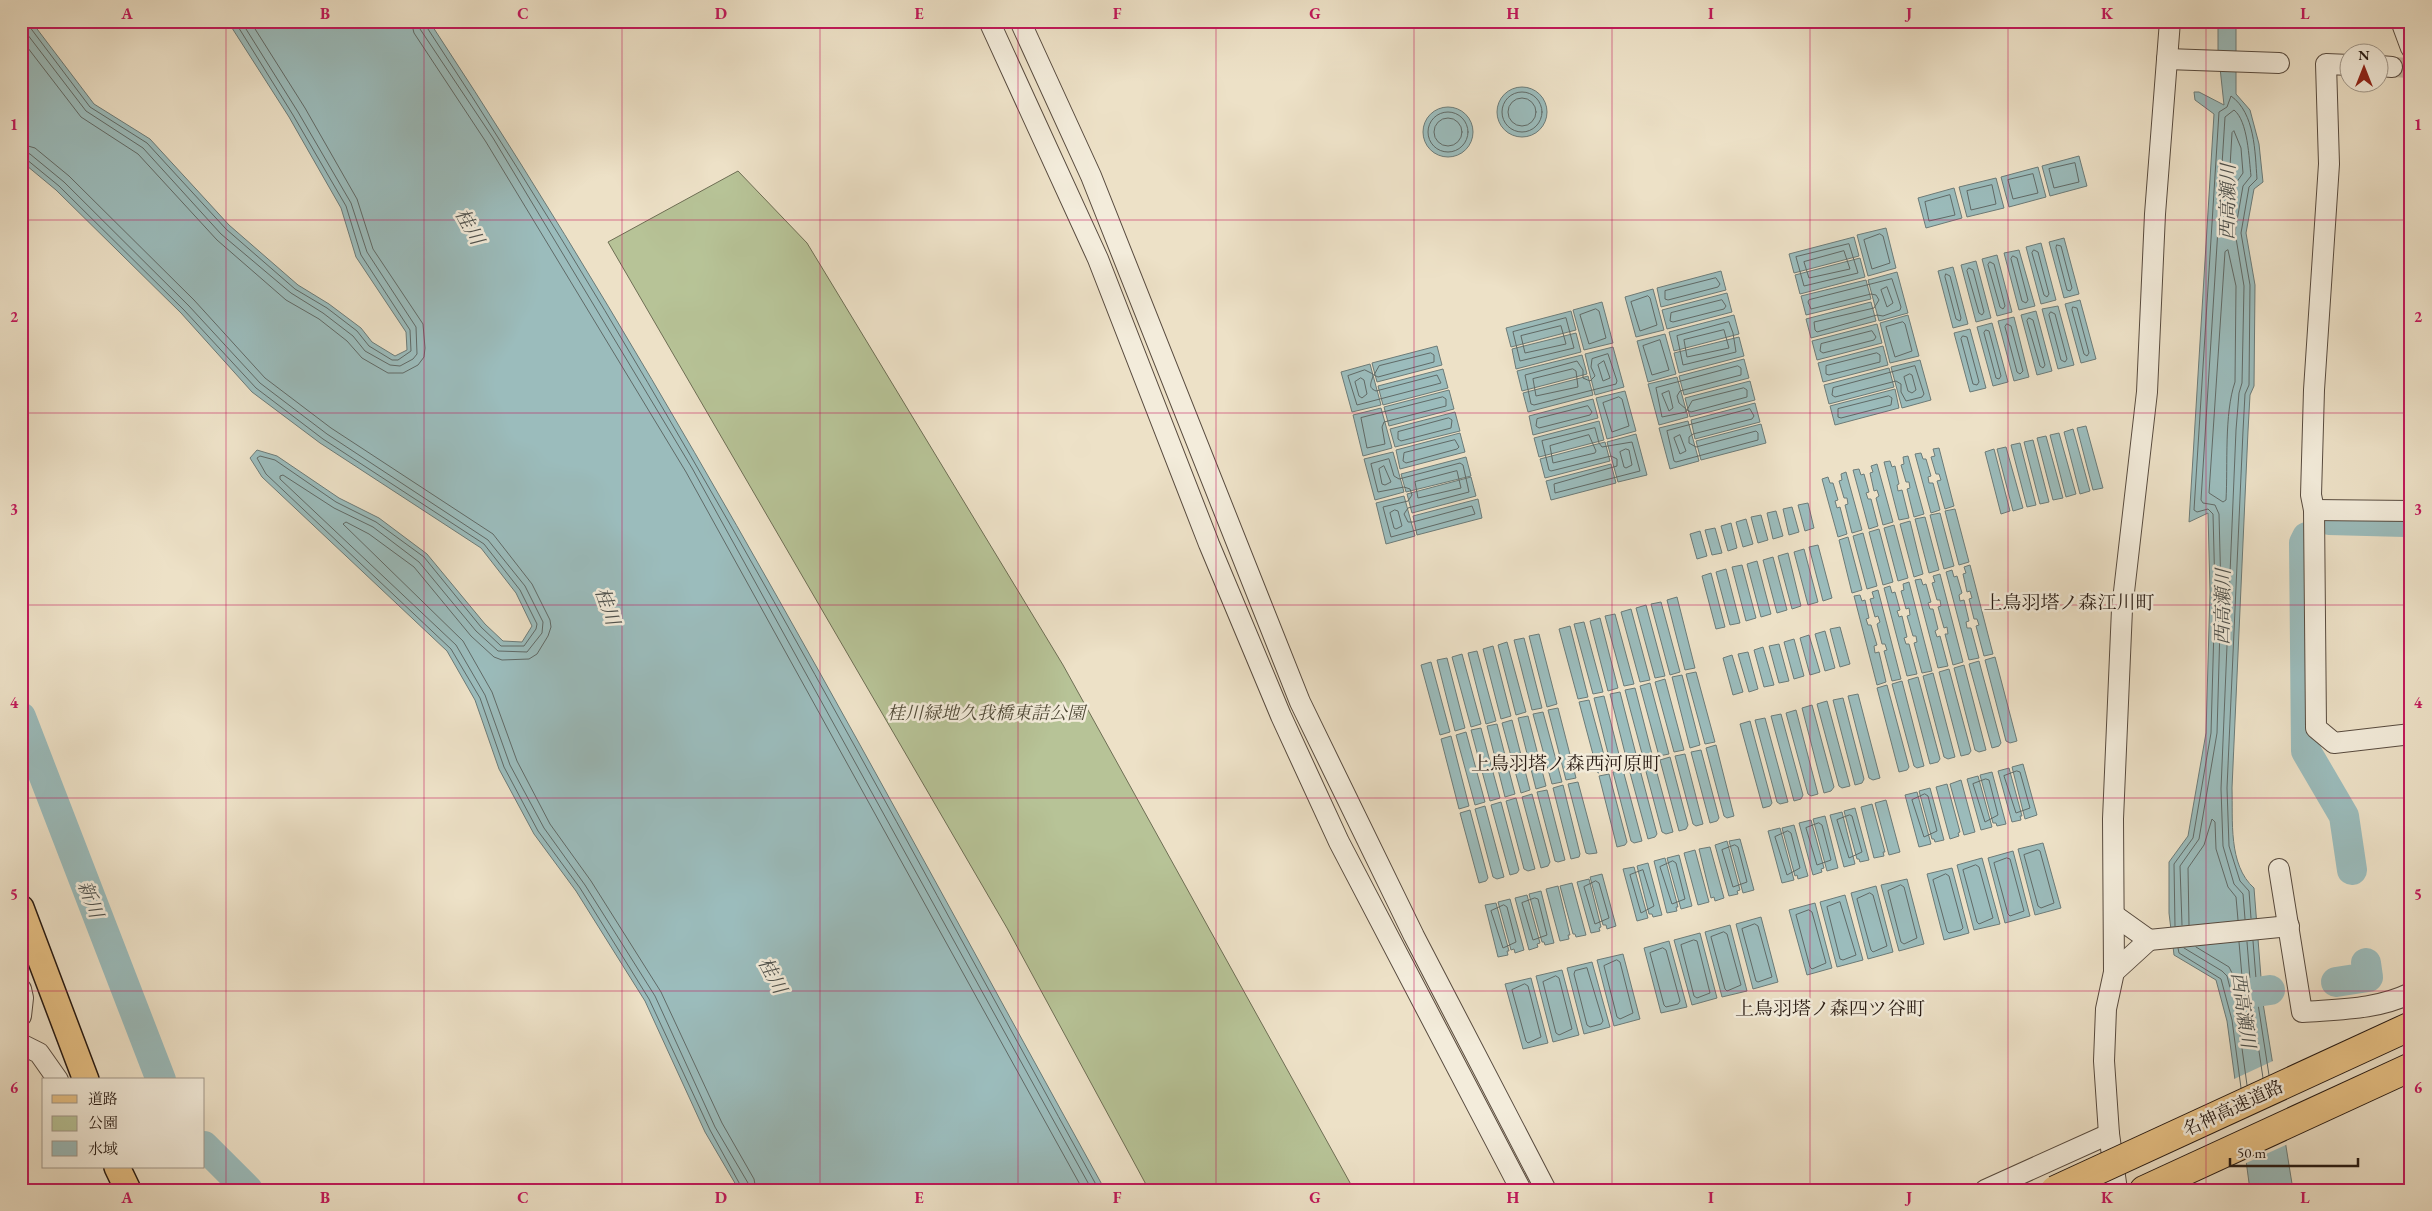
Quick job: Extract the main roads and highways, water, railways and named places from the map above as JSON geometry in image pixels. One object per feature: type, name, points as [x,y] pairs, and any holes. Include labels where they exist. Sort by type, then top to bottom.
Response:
[{"type":"highway","name":"名神高速道路","points":[[2056,1190],[2411,1026]]},
{"type":"highway","name":"名神高速道路","points":[[2144,1190],[2411,1067]]},
{"type":"main road","points":[[21,908],[85,1078]]},
{"type":"main road","points":[[117,1168],[128,1190]]},
{"type":"water","name":"桂川","points":[[21,21],[31,21],[94,104],[150,139],[229,225],[298,285],[329,304],[361,328],[372,342],[395,356],[407,350],[406,332],[356,257],[341,208],[289,117],[232,28],[219,21],[429,21],[609,307],[694,452],[861,746],[1105,1190],[739,1190],[705,1132],[645,1001],[576,891],[534,834],[499,769],[475,700],[447,651],[262,477],[250,458],[257,450],[277,456],[339,498],[379,518],[427,554],[485,624],[503,641],[522,642],[532,626],[516,593],[481,548],[320,443],[252,392],[181,313],[56,190],[21,161]]},
{"type":"water","name":"西高瀬川","points":[[2218,21],[2236,21],[2236,94],[2250,110],[2259,144],[2263,182],[2254,189],[2246,233],[2255,285],[2254,386],[2250,395],[2248,431],[2232,788],[2233,828],[2236,855],[2240,867],[2254,888],[2263,1003],[2293,1190],[2250,1190],[2227,1021],[2216,980],[2174,955],[2169,913],[2169,862],[2188,836],[2206,733],[2210,592],[2208,513],[2189,522],[2214,114],[2195,100],[2194,92],[2199,92],[2224,105],[2218,49]]},
{"type":"water","points":[[1527,87],[1540,94],[1546,102],[1546,122],[1540,130],[1532,136],[1517,137],[1504,130],[1498,122],[1497,107],[1504,94],[1512,88]]},
{"type":"water","points":[[1453,107],[1466,114],[1472,122],[1472,142],[1466,150],[1458,156],[1443,157],[1430,150],[1424,142],[1423,127],[1430,114],[1438,108]]},
{"type":"water","points":[[2079,156],[2087,186],[2050,196],[2042,166]]},
{"type":"water","points":[[2038,167],[2046,197],[2009,207],[2001,177]]},
{"type":"water","points":[[1996,178],[2004,208],[1967,217],[1959,187]]},
{"type":"water","points":[[1954,188],[1962,218],[1926,228],[1918,198]]},
{"type":"water","points":[[1886,228],[1896,268],[1868,276],[1857,235]]},
{"type":"water","points":[[1854,237],[1859,256],[1794,273],[1789,254]]},
{"type":"water","points":[[2064,238],[2079,294],[2064,298],[2049,242]]},
{"type":"water","points":[[2041,243],[2056,300],[2041,304],[2026,247]]},
{"type":"water","points":[[2019,250],[2035,306],[2019,310],[2004,253]]},
{"type":"water","points":[[1997,255],[2012,312],[1997,316],[1982,259]]},
{"type":"water","points":[[1860,258],[1865,277],[1800,294],[1795,275]]},
{"type":"water","points":[[1976,261],[1991,318],[1976,322],[1961,265]]},
{"type":"water","points":[[1953,267],[1968,324],[1953,328],[1938,271]]},
{"type":"water","points":[[1721,271],[1726,290],[1661,307],[1657,288]]},
{"type":"water","points":[[1897,272],[1908,313],[1879,321],[1868,280]]},
{"type":"water","points":[[1866,280],[1871,299],[1806,315],[1801,296]]},
{"type":"water","points":[[1653,289],[1664,330],[1636,337],[1625,297]]},
{"type":"water","points":[[1727,293],[1732,312],[1667,329],[1662,310]]},
{"type":"water","points":[[2080,300],[2096,359],[2081,363],[2065,304]]},
{"type":"water","points":[[1602,302],[1613,343],[1584,350],[1573,310]]},
{"type":"water","points":[[1871,302],[1876,321],[1811,338],[1806,319]]},
{"type":"water","points":[[2058,306],[2074,365],[2058,369],[2042,309]]},
{"type":"water","points":[[1571,311],[1576,330],[1511,347],[1506,328]]},
{"type":"water","points":[[2036,311],[2052,371],[2037,375],[2021,315]]},
{"type":"water","points":[[1734,315],[1739,334],[1674,351],[1669,332]]},
{"type":"water","points":[[1908,315],[1919,356],[1890,363],[1880,323]]},
{"type":"water","points":[[2014,317],[2029,377],[2014,381],[1998,321]]},
{"type":"water","points":[[1992,323],[2008,382],[1993,386],[1977,327]]},
{"type":"water","points":[[1877,324],[1882,343],[1817,360],[1812,341]]},
{"type":"water","points":[[1970,329],[1986,388],[1970,392],[1954,333]]},
{"type":"water","points":[[1576,333],[1581,352],[1516,369],[1512,349]]},
{"type":"water","points":[[1665,334],[1676,374],[1648,382],[1637,341]]},
{"type":"water","points":[[1739,337],[1744,356],[1679,373],[1674,353]]},
{"type":"water","points":[[1437,346],[1442,365],[1377,382],[1372,363]]},
{"type":"water","points":[[1883,346],[1888,365],[1823,382],[1818,363]]},
{"type":"water","points":[[1613,347],[1624,387],[1595,395],[1585,354]]},
{"type":"water","points":[[1582,355],[1587,374],[1522,391],[1517,371]]},
{"type":"water","points":[[1744,359],[1749,378],[1684,395],[1679,376]]},
{"type":"water","points":[[1920,360],[1931,400],[1902,408],[1891,367]]},
{"type":"water","points":[[1370,364],[1381,405],[1352,412],[1341,372]]},
{"type":"water","points":[[1889,368],[1894,387],[1829,404],[1824,385]]},
{"type":"water","points":[[1443,369],[1448,388],[1383,405],[1378,386]]},
{"type":"water","points":[[1588,376],[1593,395],[1528,412],[1523,393]]},
{"type":"water","points":[[1677,377],[1688,417],[1659,425],[1648,384]]},
{"type":"water","points":[[1750,381],[1755,400],[1690,417],[1685,398]]},
{"type":"water","points":[[1895,389],[1899,408],[1835,425],[1830,406]]},
{"type":"water","points":[[1449,390],[1454,409],[1389,426],[1384,407]]},
{"type":"water","points":[[1625,391],[1636,431],[1607,439],[1596,398]]},
{"type":"water","points":[[1593,399],[1598,418],[1533,435],[1529,416]]},
{"type":"water","points":[[1755,403],[1760,422],[1695,439],[1691,420]]},
{"type":"water","points":[[1381,408],[1392,448],[1363,456],[1353,415]]},
{"type":"water","points":[[1455,412],[1460,431],[1395,447],[1390,429]]},
{"type":"water","points":[[1599,421],[1604,440],[1539,457],[1534,438]]},
{"type":"water","points":[[1688,421],[1699,461],[1670,469],[1659,428]]},
{"type":"water","points":[[1761,424],[1766,443],[1701,460],[1696,441]]},
{"type":"water","points":[[2086,426],[2103,488],[2093,490],[2077,428]]},
{"type":"water","points":[[2073,429],[2090,491],[2080,494],[2064,432]]},
{"type":"water","points":[[1460,433],[1465,452],[1400,469],[1396,450]]},
{"type":"water","points":[[2059,433],[2076,494],[2066,497],[2050,435]]},
{"type":"water","points":[[1636,434],[1647,475],[1618,482],[1607,442]]},
{"type":"water","points":[[2046,436],[2063,498],[2053,500],[2037,438]]},
{"type":"water","points":[[2033,440],[2049,502],[2040,504],[2024,442]]},
{"type":"water","points":[[1605,442],[1610,461],[1545,478],[1540,459]]},
{"type":"water","points":[[2020,443],[2036,505],[2027,507],[2011,445]]},
{"type":"water","points":[[2006,447],[2023,508],[2013,511],[1997,449]]},
{"type":"water","points":[[1939,448],[1954,506],[1945,509],[1937,481],[1941,480],[1939,474],[1936,474],[1931,457],[1935,456],[1933,449]]},
{"type":"water","points":[[1994,449],[2010,511],[2001,514],[1985,452]]},
{"type":"water","points":[[1393,452],[1404,492],[1375,500],[1364,459]]},
{"type":"water","points":[[1921,453],[1923,459],[1926,459],[1931,476],[1928,477],[1929,483],[1933,483],[1940,510],[1931,513],[1915,454]]},
{"type":"water","points":[[1908,456],[1924,514],[1914,517],[1907,489],[1910,488],[1909,482],[1906,482],[1901,465],[1904,464],[1903,457]]},
{"type":"water","points":[[1466,457],[1471,476],[1406,492],[1401,474]]},
{"type":"water","points":[[1890,461],[1892,467],[1895,466],[1899,484],[1897,485],[1898,491],[1902,490],[1909,518],[1899,520],[1884,462]]},
{"type":"water","points":[[1611,464],[1616,483],[1551,500],[1546,481]]},
{"type":"water","points":[[1877,464],[1893,522],[1883,525],[1876,498],[1879,496],[1877,490],[1874,491],[1870,473],[1873,472],[1871,466]]},
{"type":"water","points":[[1859,469],[1861,475],[1864,474],[1869,492],[1866,493],[1868,499],[1871,499],[1878,526],[1869,529],[1853,470]]},
{"type":"water","points":[[1846,472],[1862,530],[1852,533],[1845,505],[1848,504],[1847,498],[1844,498],[1839,481],[1842,480],[1841,474]]},
{"type":"water","points":[[1471,477],[1476,496],[1412,513],[1407,494]]},
{"type":"water","points":[[1828,477],[1830,483],[1833,483],[1838,500],[1835,501],[1837,508],[1840,507],[1847,534],[1838,537],[1822,479]]},
{"type":"water","points":[[1404,496],[1415,536],[1386,544],[1376,503]]},
{"type":"water","points":[[1478,499],[1482,518],[1417,535],[1413,516]]},
{"type":"water","points":[[1808,503],[1814,528],[1805,531],[1798,505]]},
{"type":"water","points":[[1792,507],[1799,532],[1789,535],[1783,509]]},
{"type":"water","points":[[1955,509],[1969,562],[1959,565],[1945,511]]},
{"type":"water","points":[[1776,511],[1783,536],[1773,539],[1767,513]]},
{"type":"water","points":[[1940,513],[1954,566],[1944,569],[1930,515]]},
{"type":"water","points":[[1761,515],[1768,540],[1758,543],[1751,517]]},
{"type":"water","points":[[1925,517],[1939,570],[1929,573],[1915,519]]},
{"type":"water","points":[[1746,519],[1753,544],[1743,547],[1736,522]]},
{"type":"water","points":[[1910,521],[1923,574],[1914,577],[1900,524]]},
{"type":"water","points":[[1731,523],[1737,548],[1728,551],[1721,526]]},
{"type":"water","points":[[1894,525],[1908,578],[1898,581],[1884,528]]},
{"type":"water","points":[[1715,528],[1722,553],[1712,555],[1705,530]]},
{"type":"water","points":[[1879,529],[1893,582],[1883,585],[1869,532]]},
{"type":"water","points":[[1700,531],[1707,556],[1697,559],[1690,534]]},
{"type":"water","points":[[1863,533],[1877,586],[1867,589],[1853,536]]},
{"type":"water","points":[[1848,537],[1862,590],[1852,593],[1839,540]]},
{"type":"water","points":[[1818,545],[1832,598],[1823,601],[1809,547]]},
{"type":"water","points":[[1804,549],[1818,602],[1808,605],[1794,552]]},
{"type":"water","points":[[1788,553],[1801,606],[1792,609],[1778,556]]},
{"type":"water","points":[[1773,557],[1787,610],[1777,613],[1763,560]]},
{"type":"water","points":[[1757,561],[1771,614],[1761,617],[1747,564]]},
{"type":"water","points":[[1742,565],[1756,618],[1746,621],[1732,567]]},
{"type":"water","points":[[1970,565],[1993,654],[1984,656],[1976,626],[1979,625],[1977,619],[1974,619],[1969,599],[1972,598],[1970,591],[1967,592],[1963,574],[1966,573],[1964,567]]},
{"type":"water","points":[[1726,569],[1740,623],[1730,625],[1716,572]]},
{"type":"water","points":[[1952,570],[1954,577],[1957,576],[1962,593],[1959,595],[1960,601],[1964,600],[1969,621],[1966,622],[1967,628],[1971,628],[1979,658],[1969,660],[1946,572]]},
{"type":"water","points":[[1711,573],[1725,627],[1716,629],[1702,576]]},
{"type":"water","points":[[1940,574],[1963,662],[1953,665],[1945,634],[1948,634],[1947,627],[1944,628],[1938,607],[1941,606],[1940,600],[1937,600],[1932,583],[1935,582],[1933,576]]},
{"type":"water","points":[[1921,579],[1923,585],[1926,584],[1931,602],[1928,603],[1930,609],[1933,609],[1938,629],[1935,631],[1937,637],[1940,636],[1948,666],[1938,668],[1915,580]]},
{"type":"water","points":[[1909,582],[1932,671],[1922,673],[1914,643],[1917,642],[1916,636],[1913,636],[1907,616],[1910,615],[1909,608],[1906,609],[1901,591],[1904,590],[1903,584]]},
{"type":"water","points":[[1890,586],[1892,593],[1895,592],[1900,610],[1897,611],[1899,617],[1902,616],[1907,637],[1904,638],[1906,644],[1909,644],[1917,674],[1907,676],[1884,588]]},
{"type":"water","points":[[1878,590],[1901,679],[1892,681],[1884,651],[1887,650],[1885,644],[1882,644],[1877,624],[1880,622],[1878,616],[1875,617],[1870,599],[1874,598],[1872,592]]},
{"type":"water","points":[[1860,595],[1862,601],[1865,600],[1869,618],[1866,619],[1868,625],[1871,625],[1877,645],[1874,646],[1875,653],[1879,652],[1886,682],[1877,685],[1854,596]]},
{"type":"water","points":[[1677,597],[1695,668],[1685,670],[1667,600]]},
{"type":"water","points":[[1661,602],[1680,672],[1670,675],[1651,604]]},
{"type":"water","points":[[1646,605],[1665,676],[1655,678],[1636,608]]},
{"type":"water","points":[[1631,609],[1650,680],[1640,682],[1621,612]]},
{"type":"water","points":[[1615,614],[1634,684],[1624,686],[1605,616]]},
{"type":"water","points":[[1600,618],[1618,688],[1608,691],[1590,621]]},
{"type":"water","points":[[1584,622],[1603,692],[1593,694],[1574,624]]},
{"type":"water","points":[[1570,626],[1588,697],[1578,699],[1559,629]]},
{"type":"water","points":[[1840,627],[1850,664],[1840,667],[1830,629]]},
{"type":"water","points":[[1825,631],[1835,668],[1825,671],[1815,634]]},
{"type":"water","points":[[1539,634],[1557,704],[1547,707],[1529,636]]},
{"type":"water","points":[[1809,635],[1820,672],[1810,675],[1800,638]]},
{"type":"water","points":[[1524,638],[1542,708],[1532,710],[1514,640]]},
{"type":"water","points":[[1794,639],[1804,676],[1794,679],[1784,642]]},
{"type":"water","points":[[1507,642],[1526,712],[1516,715],[1498,645]]},
{"type":"water","points":[[1779,644],[1789,681],[1779,683],[1769,646]]},
{"type":"water","points":[[1493,646],[1511,716],[1501,719],[1483,649]]},
{"type":"water","points":[[1763,647],[1774,685],[1764,687],[1754,650]]},
{"type":"water","points":[[1477,651],[1496,721],[1486,724],[1468,653]]},
{"type":"water","points":[[1748,652],[1758,689],[1749,692],[1738,654]]},
{"type":"water","points":[[1462,654],[1481,724],[1471,727],[1452,657]]},
{"type":"water","points":[[1732,655],[1743,692],[1733,695],[1723,658]]},
{"type":"water","points":[[1995,657],[2017,741],[2010,743],[2006,741],[1985,660]]},
{"type":"water","points":[[1447,658],[1465,728],[1455,731],[1437,660]]},
{"type":"water","points":[[1979,661],[2001,743],[1999,746],[1992,748],[1969,664]]},
{"type":"water","points":[[1431,662],[1450,732],[1440,735],[1421,665]]},
{"type":"water","points":[[1964,665],[1986,750],[1979,752],[1975,750],[1954,668]]},
{"type":"water","points":[[1949,669],[1971,751],[1969,754],[1961,756],[1939,672]]},
{"type":"water","points":[[1696,672],[1715,742],[1705,744],[1686,674]]},
{"type":"water","points":[[1933,673],[1955,757],[1948,759],[1944,757],[1923,676]]},
{"type":"water","points":[[1682,675],[1700,745],[1690,748],[1672,677]]},
{"type":"water","points":[[1918,677],[1940,759],[1938,762],[1930,764],[1908,680]]},
{"type":"water","points":[[1665,679],[1684,750],[1674,752],[1655,682]]},
{"type":"water","points":[[1902,681],[1924,766],[1917,768],[1914,766],[1892,684]]},
{"type":"water","points":[[1650,683],[1669,754],[1659,756],[1640,686]]},
{"type":"water","points":[[1887,685],[1909,767],[1907,770],[1899,772],[1877,688]]},
{"type":"water","points":[[1635,688],[1653,758],[1644,761],[1625,690]]},
{"type":"water","points":[[1620,692],[1638,762],[1628,765],[1610,694]]},
{"type":"water","points":[[1858,694],[1880,778],[1873,780],[1869,778],[1848,696]]},
{"type":"water","points":[[1604,696],[1622,766],[1612,769],[1594,698]]},
{"type":"water","points":[[1843,698],[1864,779],[1862,783],[1855,785],[1833,700]]},
{"type":"water","points":[[1589,700],[1608,770],[1598,773],[1579,702]]},
{"type":"water","points":[[1827,701],[1850,786],[1842,788],[1839,786],[1817,704]]},
{"type":"water","points":[[1812,705],[1834,787],[1831,791],[1824,793],[1802,708]]},
{"type":"water","points":[[1558,708],[1576,778],[1566,780],[1548,710]]},
{"type":"water","points":[[1796,710],[1818,794],[1811,796],[1808,794],[1786,713]]},
{"type":"water","points":[[1543,712],[1562,782],[1552,784],[1533,714]]},
{"type":"water","points":[[1781,714],[1803,795],[1801,799],[1794,801],[1771,716]]},
{"type":"water","points":[[1528,716],[1546,786],[1536,789],[1518,718]]},
{"type":"water","points":[[1765,718],[1788,802],[1780,804],[1777,802],[1755,720]]},
{"type":"water","points":[[1512,720],[1530,790],[1521,793],[1502,723]]},
{"type":"water","points":[[1750,721],[1772,803],[1770,806],[1763,808],[1740,724]]},
{"type":"water","points":[[1497,724],[1515,794],[1505,797],[1487,726]]},
{"type":"water","points":[[1481,728],[1500,798],[1490,801],[1471,730]]},
{"type":"water","points":[[1466,732],[1485,802],[1475,805],[1456,735]]},
{"type":"water","points":[[1451,736],[1469,806],[1459,809],[1441,739]]},
{"type":"water","points":[[1716,745],[1734,816],[1727,818],[1724,816],[1706,748]]},
{"type":"water","points":[[1701,750],[1719,818],[1717,821],[1710,823],[1691,752]]},
{"type":"water","points":[[1685,754],[1703,824],[1696,826],[1693,824],[1675,756]]},
{"type":"water","points":[[1670,757],[1688,825],[1686,829],[1679,831],[1660,760]]},
{"type":"water","points":[[1654,762],[1673,832],[1666,834],[1662,832],[1644,764]]},
{"type":"water","points":[[2023,764],[2037,815],[2025,819],[2012,767]]},
{"type":"water","points":[[1639,766],[1657,834],[1655,837],[1648,839],[1629,769]]},
{"type":"water","points":[[2009,768],[2022,816],[2020,816],[2021,820],[2012,822],[1998,771]]},
{"type":"water","points":[[1623,770],[1642,841],[1634,843],[1631,841],[1613,772]]},
{"type":"water","points":[[1992,772],[2006,824],[1997,826],[1996,823],[1993,823],[1980,775]]},
{"type":"water","points":[[1609,774],[1627,842],[1625,845],[1617,847],[1599,776]]},
{"type":"water","points":[[1978,776],[1992,827],[1981,830],[1967,779]]},
{"type":"water","points":[[1961,780],[1975,832],[1964,835],[1950,784]]},
{"type":"water","points":[[1578,782],[1597,853],[1586,853],[1568,784]]},
{"type":"water","points":[[1947,784],[1960,832],[1958,833],[1959,836],[1950,839],[1936,787]]},
{"type":"water","points":[[1563,785],[1580,854],[1579,857],[1571,859],[1553,788]]},
{"type":"water","points":[[1930,788],[1944,840],[1935,842],[1932,839],[1919,791]]},
{"type":"water","points":[[1547,790],[1565,860],[1558,862],[1555,861],[1537,792]]},
{"type":"water","points":[[1917,792],[1931,844],[1919,847],[1905,795]]},
{"type":"water","points":[[1532,794],[1550,862],[1548,866],[1541,868],[1522,797]]},
{"type":"water","points":[[1516,798],[1535,869],[1528,871],[1524,869],[1506,801]]},
{"type":"water","points":[[1886,800],[1900,852],[1889,855],[1875,803]]},
{"type":"water","points":[[1501,802],[1519,870],[1517,873],[1510,875],[1491,805]]},
{"type":"water","points":[[1872,804],[1885,852],[1883,852],[1884,856],[1874,858],[1861,807]]},
{"type":"water","points":[[1485,806],[1504,877],[1497,879],[1493,877],[1475,809]]},
{"type":"water","points":[[1855,808],[1869,860],[1860,862],[1857,859],[1844,811]]},
{"type":"water","points":[[1470,810],[1488,878],[1486,881],[1479,883],[1460,813]]},
{"type":"water","points":[[1842,812],[1855,864],[1844,867],[1830,815]]},
{"type":"water","points":[[1825,816],[1838,868],[1827,871],[1813,819]]},
{"type":"water","points":[[1811,820],[1824,868],[1821,869],[1822,872],[1813,875],[1799,823]]},
{"type":"water","points":[[1794,825],[1808,876],[1798,879],[1797,875],[1795,876],[1782,828]]},
{"type":"water","points":[[1780,828],[1794,880],[1782,883],[1768,831]]},
{"type":"water","points":[[1740,839],[1754,890],[1743,893],[1729,841]]},
{"type":"water","points":[[1727,841],[1740,890],[1737,891],[1738,894],[1729,896],[1715,845]]},
{"type":"water","points":[[2043,843],[2061,908],[2035,915],[2018,849]]},
{"type":"water","points":[[1710,847],[1724,898],[1715,901],[1714,897],[1711,898],[1699,849]]},
{"type":"water","points":[[1695,850],[1709,902],[1698,905],[1684,853]]},
{"type":"water","points":[[2013,851],[2030,916],[2005,923],[1988,858]]},
{"type":"water","points":[[1679,855],[1692,906],[1681,909],[1667,858]]},
{"type":"water","points":[[1665,858],[1678,907],[1676,907],[1677,911],[1667,913],[1654,861]]},
{"type":"water","points":[[1982,858],[2000,924],[1974,930],[1957,865]]},
{"type":"water","points":[[1648,863],[1662,915],[1653,917],[1652,914],[1649,914],[1637,866]]},
{"type":"water","points":[[1634,867],[1648,918],[1637,921],[1623,869]]},
{"type":"water","points":[[1952,868],[1969,933],[1944,940],[1927,874]]},
{"type":"water","points":[[1602,874],[1616,926],[1607,929],[1606,925],[1603,925],[1590,877]]},
{"type":"water","points":[[1589,879],[1601,927],[1599,928],[1600,931],[1591,933],[1577,882]]},
{"type":"water","points":[[1907,879],[1924,944],[1899,951],[1881,885]]},
{"type":"water","points":[[1572,883],[1586,935],[1576,937],[1573,934],[1560,886]]},
{"type":"water","points":[[1558,886],[1570,935],[1568,935],[1569,939],[1560,941],[1546,889]]},
{"type":"water","points":[[1876,886],[1893,952],[1868,959],[1851,893]]},
{"type":"water","points":[[1541,891],[1554,943],[1545,945],[1542,942],[1529,894]]},
{"type":"water","points":[[1527,895],[1540,943],[1537,944],[1538,947],[1529,950],[1515,898]]},
{"type":"water","points":[[1845,895],[1863,960],[1837,967],[1820,902]]},
{"type":"water","points":[[1510,899],[1524,950],[1515,953],[1514,949],[1511,950],[1498,902]]},
{"type":"water","points":[[1496,903],[1509,951],[1507,951],[1508,955],[1498,957],[1485,905]]},
{"type":"water","points":[[1815,903],[1832,968],[1807,975],[1789,910]]},
{"type":"water","points":[[1761,917],[1778,982],[1753,989],[1736,924]]},
{"type":"water","points":[[1730,925],[1747,991],[1722,997],[1705,932]]},
{"type":"water","points":[[1700,933],[1717,998],[1692,1005],[1674,940]]},
{"type":"water","points":[[1669,941],[1687,1007],[1661,1013],[1644,948]]},
{"type":"water","points":[[1623,954],[1640,1019],[1614,1026],[1597,960]]},
{"type":"water","points":[[1592,962],[1610,1027],[1584,1034],[1567,968]]},
{"type":"water","points":[[1562,970],[1579,1035],[1553,1042],[1536,976]]},
{"type":"water","points":[[1531,978],[1548,1043],[1523,1049],[1505,984]]},
{"type":"waterway","points":[[2329,520],[2405,522]]},
{"type":"waterway","points":[[2307,537],[2304,543],[2306,751],[2344,816],[2352,870]]},
{"type":"waterway","name":"新川","points":[[21,717],[160,1078]]},
{"type":"waterway","points":[[2336,982],[2368,977],[2366,963]]},
{"type":"waterway","name":"西高瀬川","points":[[2243,994],[2270,990]]},
{"type":"waterway","name":"新川","points":[[205,1147],[248,1190]]},
{"type":"tunnel","points":[[2392,67],[2411,68]]},
{"type":"district","name":"上鳥羽塔ノ森江川町","points":[[2069,602]]},
{"type":"district","name":"上鳥羽塔ノ森西河原町","points":[[1566,763]]},
{"type":"district","name":"上鳥羽塔ノ森四ツ谷町","points":[[1830,1008]]},
{"type":"park label","name":"桂川緑地久我橋東詰公園","points":[[986,713]]}]
